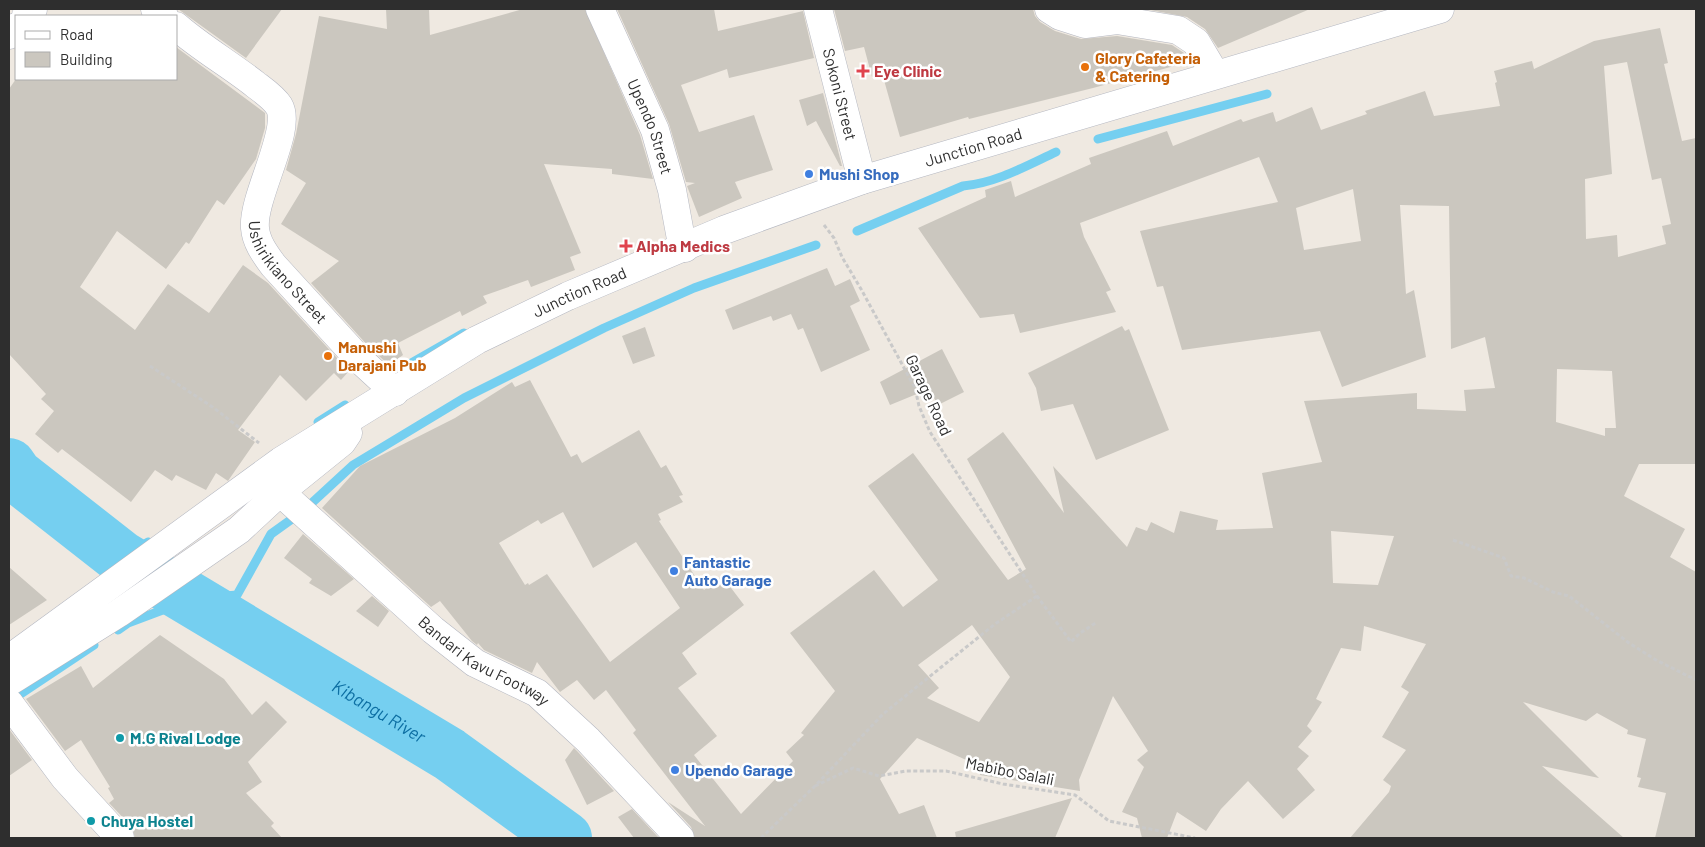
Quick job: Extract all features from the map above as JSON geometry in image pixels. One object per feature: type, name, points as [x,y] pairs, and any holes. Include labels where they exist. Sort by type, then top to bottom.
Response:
[{"type":"main road","name":"Upendo Street","points":[[600,9],[654,130],[672,190],[681,239],[686,248]]},
{"type":"main road","name":"Sokoni Street","points":[[818,9],[862,180]]},
{"type":"main road","points":[[1049,9],[1060,16],[1085,24],[1117,20],[1178,30],[1196,42],[1216,74]]},
{"type":"main road","name":"Junction Road","points":[[9,659],[281,461],[477,340],[568,296],[686,248],[724,230],[862,180],[1440,9]]},
{"type":"main road","name":"Ushirikiano Street","points":[[178,27],[245,77],[280,108],[282,129],[264,181],[255,228],[262,250],[273,265],[358,358],[395,392]]},
{"type":"main road","name":"Junction Road","points":[[9,682],[119,614],[239,530],[280,492],[342,442],[363,412]]},
{"type":"main road","name":"Bandari Kavu Footway","points":[[280,492],[433,630],[475,663],[537,693],[588,740],[680,838]]},
{"type":"main road","points":[[9,703],[65,778],[120,838]]},
{"type":"path","name":"Garage Road","points":[[806,200],[834,238],[842,257],[861,288],[915,388],[919,406],[930,432],[1037,596],[1071,642],[1080,633],[1097,622]]},
{"type":"path","points":[[150,366],[214,408],[281,461]]},
{"type":"path","points":[[1453,540],[1504,558],[1511,576],[1524,578],[1553,592],[1569,596],[1629,643],[1656,660],[1696,680]]},
{"type":"path","points":[[761,838],[815,786],[890,708],[995,624],[1037,596]]},
{"type":"path","name":"Mabibo Salali","points":[[815,786],[853,768],[879,776],[906,771],[946,772],[1003,784],[1075,795],[1109,822],[1195,838]]},
{"type":"building","points":[[178,9],[282,9],[246,58]]},
{"type":"building","points":[[386,9],[429,9],[430,35],[523,9],[585,9],[640,135],[653,179],[612,174],[612,169],[544,164],[581,253],[570,257],[575,270],[531,287],[528,280],[483,296],[487,303],[462,316],[460,311],[398,343],[403,355],[389,365],[369,347],[311,283],[339,261],[281,224],[306,183],[286,170],[296,134],[319,16],[387,29]]},
{"type":"building","points":[[617,9],[714,9],[718,31],[803,11],[814,58],[729,78],[727,69],[681,85],[699,132],[754,115],[773,170],[735,182],[742,198],[699,217],[687,186],[695,183],[686,182],[669,124]]},
{"type":"building","points":[[834,9],[1033,9],[1035,16],[1040,22],[1055,31],[1081,39],[1117,36],[1172,45],[1184,53],[1189,62],[969,119],[968,117],[900,137],[882,73],[872,77],[864,47],[845,51]]},
{"type":"building","points":[[1145,9],[1310,9],[1218,48],[1205,29],[1187,17]]},
{"type":"building","points":[[1660,28],[1668,63],[1664,64],[1682,141],[1696,138],[1696,464],[1639,464],[1624,496],[1685,529],[1670,557],[1696,572],[1696,838],[1655,838],[1666,793],[1638,787],[1641,778],[1637,777],[1646,739],[1627,734],[1628,730],[1597,713],[1586,721],[1523,702],[1599,778],[1542,766],[1624,838],[1350,838],[1389,792],[1391,786],[1383,780],[1406,750],[1382,737],[1409,692],[1401,687],[1426,644],[1364,626],[1361,651],[1341,648],[1316,699],[1322,702],[1307,726],[1312,731],[1298,747],[1309,756],[1297,769],[1315,790],[1283,819],[1248,781],[1221,809],[1206,831],[1177,812],[1167,838],[1142,838],[1137,818],[1122,812],[1144,767],[1137,760],[1148,751],[1113,696],[1079,780],[1080,791],[980,775],[982,767],[917,738],[880,779],[899,814],[924,805],[937,838],[695,838],[691,827],[668,802],[705,826],[633,733],[636,730],[606,690],[594,700],[577,680],[560,692],[537,662],[532,673],[484,650],[478,643],[477,645],[472,641],[440,601],[431,607],[322,508],[360,466],[455,418],[512,382],[515,387],[530,380],[571,457],[577,454],[582,463],[639,430],[661,468],[666,465],[683,495],[679,496],[683,502],[658,514],[661,520],[659,521],[704,590],[722,576],[744,605],[682,653],[697,674],[678,688],[717,736],[694,755],[741,814],[793,761],[786,752],[804,735],[801,733],[835,691],[790,633],[874,570],[903,607],[938,580],[868,486],[913,453],[1008,580],[1026,569],[967,459],[1003,432],[1064,513],[1053,466],[1127,547],[1136,527],[1147,531],[1151,522],[1174,533],[1180,511],[1218,520],[1216,530],[1273,528],[1262,473],[1322,462],[1304,401],[1417,393],[1417,409],[1466,411],[1464,390],[1495,388],[1485,337],[1451,349],[1449,206],[1400,205],[1406,294],[1414,290],[1426,357],[1342,387],[1320,331],[1182,350],[1163,286],[1157,287],[1140,231],[1278,202],[1259,157],[1080,223],[1084,237],[1111,290],[1106,292],[1116,312],[1020,333],[1014,314],[980,318],[918,228],[986,197],[985,190],[1011,181],[1015,197],[1091,164],[1089,158],[1167,131],[1173,146],[1241,119],[1243,122],[1273,112],[1276,122],[1312,107],[1321,130],[1367,114],[1365,111],[1425,91],[1434,116],[1500,106],[1494,71],[1532,61],[1534,69],[1594,41]],"holes":[[[1627,62],[1652,180],[1661,178],[1671,224],[1662,226],[1666,244],[1618,257],[1617,235],[1586,239],[1585,179],[1612,174],[1604,66]],[[1353,189],[1361,241],[1304,250],[1296,208]],[[1557,369],[1612,371],[1616,428],[1605,428],[1605,436],[1556,422]],[[563,512],[593,568],[636,542],[680,608],[610,662],[547,574],[529,585],[528,583],[525,585],[499,543],[538,520],[541,524]],[[1331,531],[1394,536],[1378,585],[1333,583]],[[972,625],[1010,677],[979,722],[927,698],[939,688],[918,665]]]},
{"type":"building","points":[[178,48],[265,113],[265,128],[256,159],[224,205],[217,200],[189,244],[186,242],[166,269],[117,231],[80,287],[135,330],[168,284],[209,313],[243,265],[268,283],[349,371],[341,380],[334,373],[306,401],[280,375],[238,430],[255,442],[228,481],[216,473],[206,490],[176,475],[172,481],[155,470],[131,502],[62,449],[58,453],[35,434],[54,411],[41,399],[46,394],[9,354],[9,89],[15,80],[178,80]]},
{"type":"building","points":[[823,93],[842,166],[840,166],[816,121],[807,126],[799,100]]},
{"type":"building","points":[[827,268],[835,286],[850,279],[860,301],[850,306],[870,350],[821,372],[803,328],[798,330],[791,314],[773,321],[771,316],[733,330],[725,310]]},
{"type":"building","points":[[1122,326],[1125,331],[1129,329],[1169,430],[1096,460],[1073,404],[1041,411],[1036,388],[1028,373]]},
{"type":"building","points":[[645,327],[655,356],[633,364],[622,336]]},
{"type":"building","points":[[942,349],[964,392],[938,405],[929,389],[890,405],[880,382]]},
{"type":"building","points":[[303,534],[354,579],[331,596],[309,583],[312,579],[284,558]]},
{"type":"building","points":[[9,567],[47,600],[9,625]]},
{"type":"building","points":[[372,596],[389,611],[378,627],[356,611]]},
{"type":"building","points":[[160,635],[224,679],[252,715],[266,701],[287,722],[248,762],[262,782],[246,793],[274,823],[271,826],[282,838],[135,838],[132,827],[109,803],[114,799],[108,788],[110,787],[81,740],[65,751],[26,699],[81,666],[93,688]]},
{"type":"building","points":[[9,729],[32,760],[9,776]]},
{"type":"building","points":[[574,748],[614,791],[587,805],[565,760]]},
{"type":"building","points":[[1072,798],[1055,838],[956,838],[955,832]]},
{"type":"building","points":[[632,809],[659,838],[634,838],[618,817]]},
{"type":"waterway","points":[[1098,139],[1267,94]]},
{"type":"waterway","points":[[857,231],[963,186],[1011,173],[1056,152]]},
{"type":"waterway","points":[[118,630],[128,623],[192,599],[237,595],[271,534],[303,511],[353,465],[464,398],[604,328],[694,288],[816,245]]},
{"type":"waterway","points":[[408,365],[464,333]]},
{"type":"waterway","points":[[318,422],[345,405]]},
{"type":"waterway","name":"Kibangu River","points":[[9,465],[16,475],[122,558],[449,754],[565,838]]},
{"type":"waterway","points":[[122,558],[148,542]]},
{"type":"waterway","points":[[16,697],[94,645]]},
{"type":"place","name":"Glory Cafeteria & Catering","points":[[1085,67]]},
{"type":"place","name":"Eye Clinic","points":[[863,71]]},
{"type":"place","name":"Mushi Shop","points":[[809,174]]},
{"type":"place","name":"Alpha Medics","points":[[626,246]]},
{"type":"place","name":"Manushi Darajani Pub","points":[[328,356]]},
{"type":"place","name":"Fantastic Auto Garage","points":[[674,571]]},
{"type":"place","name":"M.G Rival Lodge","points":[[120,738]]},
{"type":"place","name":"Upendo Garage","points":[[675,770]]},
{"type":"place","name":"Chuya Hostel","points":[[91,821]]}]
